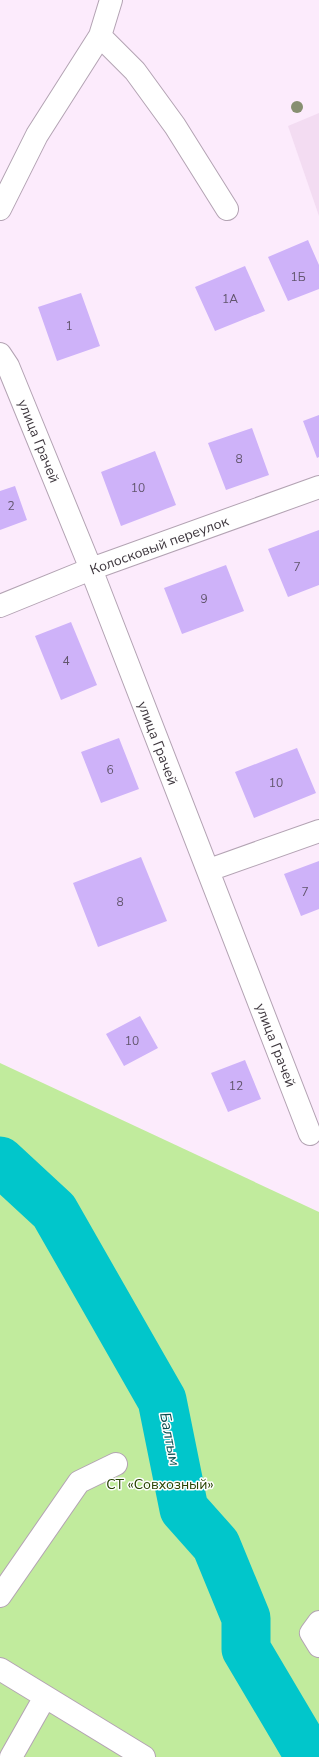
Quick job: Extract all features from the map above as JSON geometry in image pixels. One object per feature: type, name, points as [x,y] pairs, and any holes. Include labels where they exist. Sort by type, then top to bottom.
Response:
[{"type":"street","points":[[0,209],[37,135],[100,36],[111,0]]},
{"type":"street","points":[[100,36],[135,71],[175,126],[227,209]]},
{"type":"street","name":"улица Грачей","points":[[0,354],[8,366],[91,570],[184,812],[209,870],[310,1134]]},
{"type":"street","name":"Колосковый переулок","points":[[0,606],[91,570],[319,487]]},
{"type":"street","points":[[209,870],[319,831]]},
{"type":"street","points":[[0,1596],[79,1482],[116,1464]]},
{"type":"street","points":[[319,1622],[311,1633],[319,1646]]},
{"type":"street","points":[[0,1669],[144,1757]]},
{"type":"street","points":[[10,1757],[45,1697]]},
{"type":"shaded area","points":[[319,113],[319,216],[288,126]]},
{"type":"green space","name":"СТ «Совхозный»","points":[[0,1063],[319,1212],[319,1757],[0,1757]]},
{"type":"building","points":[[308,240],[319,265],[319,289],[288,301],[268,257]]},
{"type":"building","points":[[245,266],[265,311],[215,331],[195,287]]},
{"type":"building","points":[[81,293],[100,346],[57,361],[38,307]]},
{"type":"building","points":[[319,415],[319,457],[317,458],[303,421]]},
{"type":"building","points":[[252,428],[269,475],[226,490],[208,443]]},
{"type":"building","points":[[155,451],[176,505],[121,526],[101,472]]},
{"type":"building","points":[[15,486],[27,520],[0,530],[0,491]]},
{"type":"building","points":[[319,530],[319,585],[288,597],[268,549]]},
{"type":"building","points":[[226,565],[244,611],[182,634],[164,588]]},
{"type":"building","points":[[71,622],[97,685],[61,700],[35,636]]},
{"type":"building","points":[[119,738],[139,789],[101,803],[81,752]]},
{"type":"building","points":[[297,748],[316,793],[254,818],[235,772]]},
{"type":"building","points":[[141,857],[167,921],[98,947],[73,883]]},
{"type":"building","points":[[319,861],[319,909],[301,916],[284,874]]},
{"type":"building","points":[[140,1016],[158,1048],[124,1066],[106,1034]]},
{"type":"building","points":[[245,1060],[261,1099],[228,1112],[211,1073]]},
{"type":"waterway","name":"Балтым","points":[[0,1161],[54,1211],[162,1400],[184,1509],[216,1545],[246,1618],[246,1649],[310,1757]]}]
